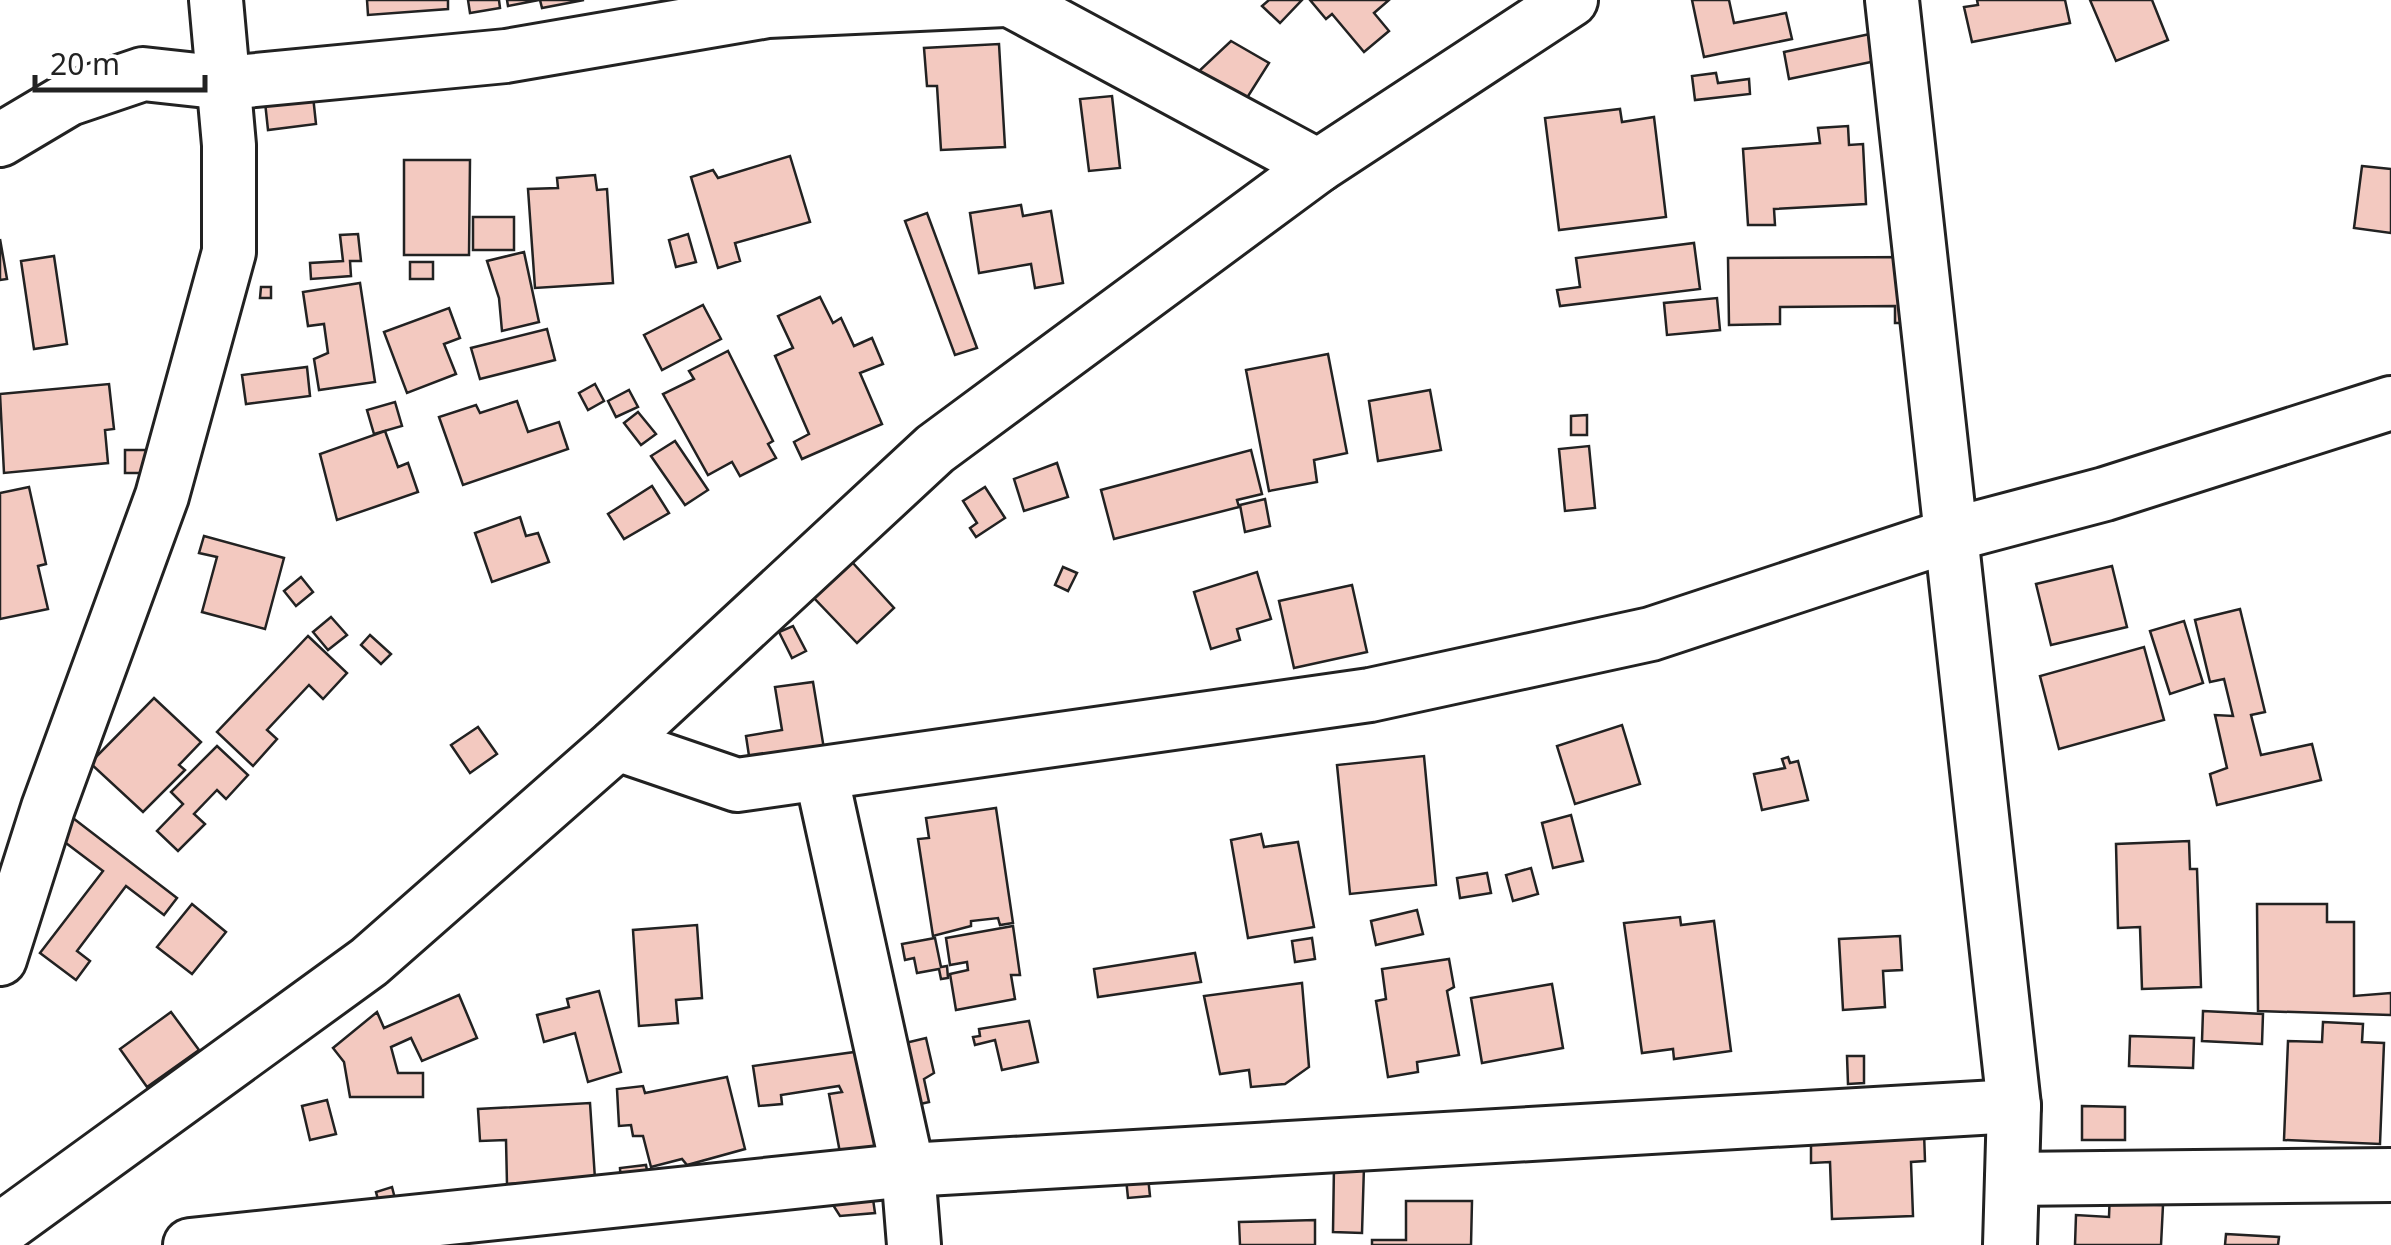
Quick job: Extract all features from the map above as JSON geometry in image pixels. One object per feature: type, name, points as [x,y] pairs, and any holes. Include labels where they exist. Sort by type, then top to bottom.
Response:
[{"type":"street","points":[[0,959],[48,808],[162,496],[228,252],[225,83],[216,0]]},
{"type":"street","points":[[0,140],[69,99],[143,74],[225,83],[506,56],[768,6],[1007,0],[1318,166]]},
{"type":"street","points":[[0,1230],[369,962],[617,744],[936,449],[1318,166],[1572,0]]},
{"type":"street","points":[[1892,0],[1954,534],[2014,1106],[2010,1245]]},
{"type":"street","points":[[617,744],[737,785],[1370,695],[1651,634],[1954,534],[2105,494],[2391,403]]},
{"type":"street","points":[[821,774],[908,1170],[914,1245]]},
{"type":"street","points":[[190,1245],[908,1170],[2014,1106]]},
{"type":"street","points":[[2012,1179],[2391,1175]]},
{"type":"building","points":[[367,0],[448,0],[448,9],[368,15]]},
{"type":"building","points":[[468,0],[499,0],[500,8],[470,13]]},
{"type":"building","points":[[507,0],[539,0],[508,6]]},
{"type":"building","points":[[540,0],[584,0],[542,8]]},
{"type":"building","points":[[1269,0],[1302,0],[1280,23],[1262,6]]},
{"type":"building","points":[[1310,0],[1389,0],[1374,13],[1389,31],[1364,52],[1332,14],[1326,19]]},
{"type":"building","points":[[1692,0],[1729,0],[1734,23],[1786,13],[1792,39],[1704,57]]},
{"type":"building","points":[[1977,0],[2065,0],[2070,23],[1972,42],[1964,7],[1978,5]]},
{"type":"building","points":[[2090,0],[2152,0],[2168,40],[2116,61]]},
{"type":"building","points":[[1889,30],[1895,57],[1789,79],[1784,52]]},
{"type":"building","points":[[1231,41],[1269,63],[1245,101],[1198,72]]},
{"type":"building","points":[[999,44],[1005,147],[941,150],[937,86],[927,86],[924,48]]},
{"type":"building","points":[[1716,73],[1718,83],[1749,79],[1750,94],[1695,100],[1692,76]]},
{"type":"building","points":[[313,96],[316,124],[268,130],[265,102]]},
{"type":"building","points":[[1112,96],[1120,168],[1089,171],[1080,99]]},
{"type":"building","points":[[1620,109],[1622,122],[1654,117],[1666,217],[1559,230],[1545,118]]},
{"type":"building","points":[[1848,126],[1849,145],[1863,144],[1866,204],[1774,209],[1775,225],[1748,225],[1743,149],[1820,143],[1818,128]]},
{"type":"building","points":[[790,156],[810,222],[735,243],[740,261],[718,268],[691,177],[713,170],[718,178]]},
{"type":"building","points":[[404,160],[470,160],[469,255],[404,255]]},
{"type":"building","points":[[2362,166],[2391,169],[2391,233],[2354,228]]},
{"type":"building","points":[[595,175],[597,190],[607,189],[613,283],[535,288],[528,189],[558,188],[557,178]]},
{"type":"building","points":[[1021,205],[1023,216],[1051,211],[1063,283],[1035,288],[1031,264],[979,273],[970,213]]},
{"type":"building","points":[[927,213],[977,348],[955,355],[905,221]]},
{"type":"building","points":[[473,217],[514,217],[514,250],[473,250]]},
{"type":"building","points":[[358,234],[361,261],[350,261],[351,276],[311,279],[310,263],[343,261],[340,235]]},
{"type":"building","points":[[688,234],[696,262],[676,267],[669,240]]},
{"type":"building","points":[[0,239],[7,279],[0,280]]},
{"type":"building","points":[[1694,243],[1700,289],[1560,306],[1557,290],[1580,287],[1576,258]]},
{"type":"building","points":[[524,252],[539,322],[502,331],[499,298],[487,261]]},
{"type":"building","points":[[54,256],[67,344],[34,349],[21,261]]},
{"type":"building","points":[[1916,257],[1917,323],[1895,323],[1895,306],[1780,307],[1780,324],[1729,325],[1728,258]]},
{"type":"building","points":[[410,262],[433,262],[433,279],[410,279]]},
{"type":"building","points":[[360,283],[375,382],[319,390],[314,359],[328,353],[324,324],[308,326],[303,292]]},
{"type":"building","points":[[261,287],[271,287],[271,298],[260,298]]},
{"type":"building","points":[[820,297],[833,323],[841,318],[854,346],[872,338],[883,364],[860,373],[882,424],[802,459],[794,442],[809,434],[775,356],[793,348],[778,316]]},
{"type":"building","points":[[1717,298],[1720,330],[1667,335],[1664,303]]},
{"type":"building","points":[[703,305],[721,339],[662,370],[644,335]]},
{"type":"building","points":[[449,308],[460,338],[444,344],[456,374],[407,393],[384,332]]},
{"type":"building","points":[[547,329],[555,360],[480,379],[471,348]]},
{"type":"building","points":[[728,351],[773,441],[768,444],[776,458],[740,476],[732,462],[708,475],[663,394],[694,379],[689,371]]},
{"type":"building","points":[[1328,354],[1347,453],[1314,460],[1317,482],[1269,491],[1246,370]]},
{"type":"building","points":[[307,367],[310,396],[246,404],[242,375]]},
{"type":"building","points":[[109,384],[114,429],[105,430],[108,463],[4,473],[0,394]]},
{"type":"building","points":[[595,384],[604,401],[588,410],[579,393]]},
{"type":"building","points":[[629,390],[638,407],[616,417],[608,401]]},
{"type":"building","points":[[1430,390],[1441,450],[1378,461],[1369,401]]},
{"type":"building","points":[[517,401],[528,432],[559,422],[568,449],[463,485],[439,417],[476,405],[480,413]]},
{"type":"building","points":[[395,402],[402,426],[374,434],[367,410]]},
{"type":"building","points":[[638,412],[656,434],[641,445],[624,423]]},
{"type":"building","points":[[1587,415],[1587,435],[1571,435],[1571,416]]},
{"type":"building","points":[[385,431],[398,467],[408,463],[418,492],[337,520],[320,454]]},
{"type":"building","points":[[675,441],[708,490],[685,505],[651,456]]},
{"type":"building","points":[[1589,446],[1595,508],[1565,511],[1559,449]]},
{"type":"building","points":[[125,450],[155,450],[155,473],[125,473]]},
{"type":"building","points":[[1251,450],[1262,494],[1237,500],[1239,507],[1114,539],[1101,490]]},
{"type":"building","points":[[1057,463],[1068,497],[1024,511],[1014,479]]},
{"type":"building","points":[[652,486],[669,513],[624,539],[608,514]]},
{"type":"building","points":[[29,487],[46,564],[38,566],[48,609],[0,619],[0,493]]},
{"type":"building","points":[[985,487],[1005,518],[976,537],[970,528],[977,523],[963,501]]},
{"type":"building","points":[[1265,499],[1270,526],[1245,532],[1240,505]]},
{"type":"building","points":[[520,517],[526,536],[538,533],[549,562],[492,582],[475,533]]},
{"type":"building","points":[[204,536],[284,558],[265,629],[202,612],[217,557],[199,553]]},
{"type":"building","points":[[852,562],[894,608],[857,643],[814,598]]},
{"type":"building","points":[[2112,566],[2127,627],[2051,645],[2036,584]]},
{"type":"building","points":[[1063,567],[1077,573],[1068,591],[1055,585]]},
{"type":"building","points":[[1257,572],[1271,619],[1237,629],[1240,640],[1211,649],[1194,592]]},
{"type":"building","points":[[301,577],[313,592],[296,606],[284,591]]},
{"type":"building","points":[[1352,585],[1367,652],[1294,668],[1279,601]]},
{"type":"building","points":[[2240,609],[2265,712],[2251,715],[2261,755],[2312,744],[2321,780],[2217,805],[2210,774],[2227,768],[2215,715],[2233,716],[2224,679],[2210,682],[2195,620]]},
{"type":"building","points":[[331,617],[347,635],[328,650],[313,632]]},
{"type":"building","points":[[2184,621],[2203,683],[2170,694],[2150,631]]},
{"type":"building","points":[[793,626],[806,651],[792,658],[779,632]]},
{"type":"building","points":[[370,635],[391,654],[381,664],[361,645]]},
{"type":"building","points":[[308,636],[347,673],[323,699],[309,685],[267,730],[277,739],[253,766],[217,732]]},
{"type":"building","points":[[2144,647],[2164,720],[2059,749],[2040,676]]},
{"type":"building","points":[[813,682],[824,749],[751,769],[746,736],[782,730],[775,687]]},
{"type":"building","points":[[154,698],[201,742],[179,765],[185,770],[143,812],[90,763]]},
{"type":"building","points":[[1622,725],[1640,784],[1575,804],[1557,746]]},
{"type":"building","points":[[478,727],[497,754],[470,773],[451,745]]},
{"type":"building","points":[[217,746],[248,775],[226,799],[217,790],[194,814],[205,824],[178,851],[157,831],[183,804],[171,792]]},
{"type":"building","points":[[1424,756],[1436,885],[1350,894],[1337,765]]},
{"type":"building","points":[[1788,757],[1790,763],[1798,761],[1808,800],[1762,810],[1754,774],[1785,768],[1782,759]]},
{"type":"building","points":[[996,808],[1013,923],[1000,925],[998,918],[971,921],[971,926],[933,936],[918,839],[929,838],[926,818]]},
{"type":"building","points":[[69,815],[177,898],[164,915],[126,886],[77,951],[90,961],[76,980],[40,953],[103,871],[54,834]]},
{"type":"building","points":[[1571,815],[1583,861],[1553,868],[1542,823]]},
{"type":"building","points":[[1261,834],[1264,847],[1298,842],[1314,927],[1248,938],[1231,840]]},
{"type":"building","points":[[2189,841],[2190,869],[2197,869],[2201,987],[2142,989],[2140,927],[2118,928],[2116,844]]},
{"type":"building","points":[[1531,868],[1538,894],[1513,901],[1506,875]]},
{"type":"building","points":[[1487,873],[1491,893],[1460,898],[1457,878]]},
{"type":"building","points":[[192,904],[226,932],[192,974],[157,947]]},
{"type":"building","points":[[2257,904],[2327,904],[2327,922],[2354,922],[2354,996],[2391,993],[2391,1015],[2258,1011]]},
{"type":"building","points":[[1417,910],[1423,934],[1376,945],[1371,921]]},
{"type":"building","points":[[1680,917],[1681,925],[1714,921],[1731,1051],[1674,1059],[1673,1049],[1642,1053],[1624,923]]},
{"type":"building","points":[[697,925],[702,998],[676,1000],[678,1023],[639,1026],[633,930]]},
{"type":"building","points":[[1013,926],[1020,975],[1011,975],[1015,999],[956,1010],[950,974],[968,970],[967,962],[950,965],[946,938]]},
{"type":"building","points":[[1900,936],[1902,970],[1883,971],[1885,1007],[1843,1010],[1839,939]]},
{"type":"building","points":[[935,938],[941,967],[947,966],[948,978],[941,979],[939,969],[917,973],[914,958],[905,960],[902,944]]},
{"type":"building","points":[[1312,938],[1315,959],[1295,962],[1292,941]]},
{"type":"building","points":[[1195,953],[1201,982],[1098,997],[1094,969]]},
{"type":"building","points":[[1449,959],[1454,987],[1447,991],[1459,1055],[1417,1062],[1418,1072],[1388,1077],[1376,1001],[1386,999],[1382,969]]},
{"type":"building","points":[[1302,983],[1309,1067],[1285,1084],[1251,1087],[1249,1070],[1220,1074],[1204,996]]},
{"type":"building","points":[[1552,984],[1563,1048],[1482,1063],[1471,998]]},
{"type":"building","points":[[599,991],[621,1072],[588,1082],[575,1033],[544,1042],[537,1015],[569,1007],[567,999]]},
{"type":"building","points":[[459,995],[477,1038],[422,1061],[411,1038],[391,1047],[398,1073],[423,1073],[423,1097],[350,1097],[344,1062],[333,1048],[377,1012],[384,1028]]},
{"type":"building","points":[[2203,1011],[2263,1014],[2262,1044],[2202,1041]]},
{"type":"building","points":[[171,1012],[199,1050],[147,1087],[120,1049]]},
{"type":"building","points":[[1029,1021],[1038,1062],[1002,1070],[995,1040],[975,1045],[973,1037],[980,1036],[979,1029]]},
{"type":"building","points":[[2323,1022],[2363,1024],[2362,1042],[2384,1043],[2380,1144],[2284,1140],[2288,1041],[2322,1042]]},
{"type":"building","points":[[2130,1036],[2194,1038],[2193,1068],[2129,1066]]},
{"type":"building","points":[[926,1038],[934,1073],[924,1079],[929,1102],[907,1107],[893,1046]]},
{"type":"building","points":[[869,1050],[887,1160],[841,1158],[829,1094],[842,1092],[839,1086],[781,1095],[782,1104],[759,1106],[753,1066]]},
{"type":"building","points":[[1847,1056],[1864,1056],[1864,1083],[1848,1084]]},
{"type":"building","points":[[727,1077],[745,1149],[687,1165],[682,1159],[651,1167],[643,1136],[633,1136],[631,1125],[619,1126],[617,1089],[643,1086],[645,1093]]},
{"type":"building","points":[[327,1100],[336,1134],[310,1140],[302,1106]]},
{"type":"building","points":[[590,1103],[595,1179],[507,1184],[506,1140],[480,1141],[478,1109]]},
{"type":"building","points":[[2082,1106],[2125,1107],[2125,1140],[2082,1140]]},
{"type":"building","points":[[1924,1132],[1925,1161],[1911,1162],[1913,1216],[1832,1219],[1830,1162],[1811,1163],[1811,1135]]},
{"type":"building","points":[[646,1165],[649,1181],[621,1184],[620,1168]]},
{"type":"building","points":[[1334,1165],[1364,1166],[1362,1233],[1333,1232]]},
{"type":"building","points":[[1147,1167],[1150,1196],[1128,1198],[1125,1169]]},
{"type":"building","points":[[392,1187],[399,1214],[383,1218],[376,1192]]},
{"type":"building","points":[[2110,1190],[2129,1204],[2163,1205],[2161,1245],[2075,1245],[2076,1215],[2109,1217]]},
{"type":"building","points":[[873,1199],[875,1213],[840,1216],[833,1205]]},
{"type":"building","points":[[1406,1201],[1472,1201],[1471,1245],[1372,1245],[1372,1240],[1406,1240]]},
{"type":"building","points":[[1315,1220],[1315,1245],[1240,1245],[1239,1222]]},
{"type":"building","points":[[2226,1234],[2279,1237],[2278,1245],[2225,1245]]}]
